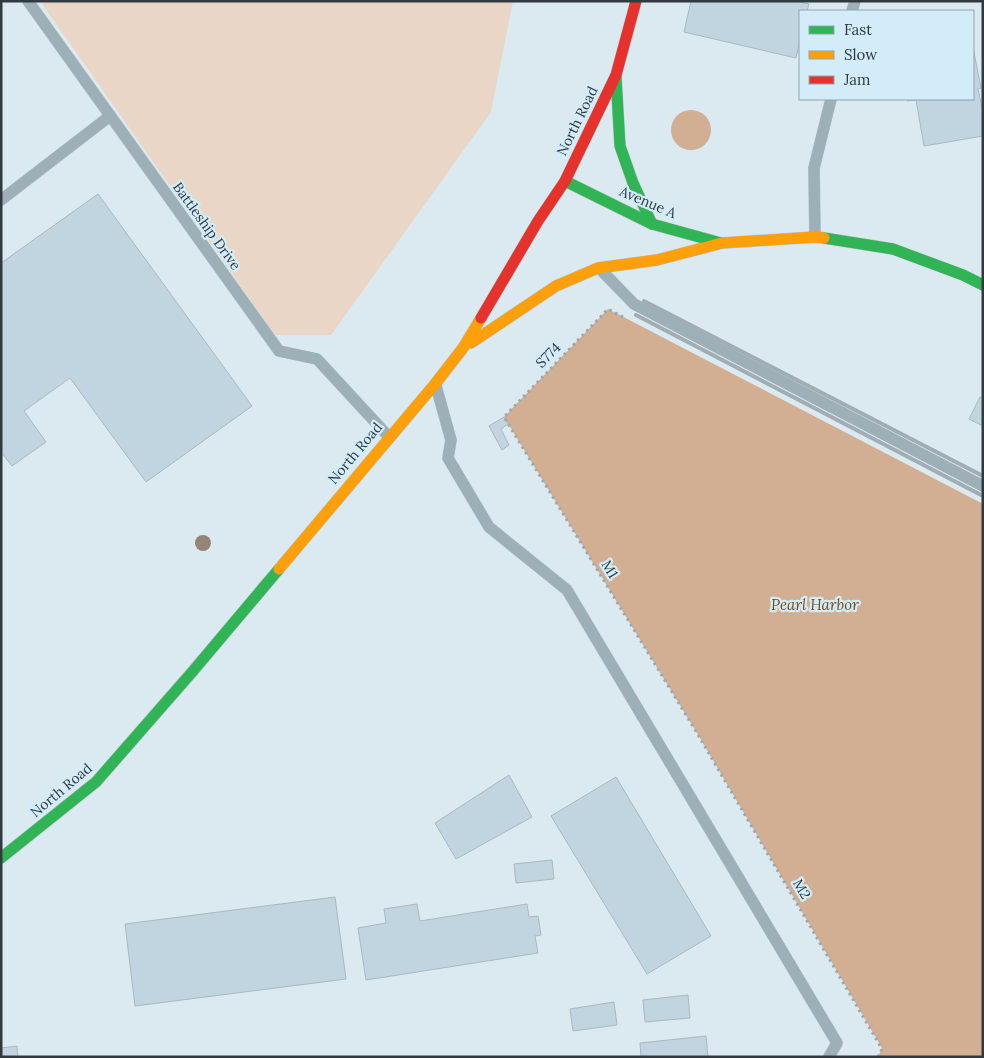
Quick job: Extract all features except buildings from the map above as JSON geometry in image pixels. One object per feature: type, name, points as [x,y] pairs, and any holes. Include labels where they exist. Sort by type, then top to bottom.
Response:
[{"type":"street","name":"North Road","points":[[1,858],[96,782],[193,671],[388,437],[435,384],[463,348],[538,220],[565,181],[616,75],[636,1]]},
{"type":"street","points":[[616,75],[620,146],[633,183],[652,224]]},
{"type":"street","name":"Avenue A","points":[[565,181],[652,224],[722,243]]},
{"type":"street","points":[[463,348],[556,286],[598,268],[657,260],[722,243],[815,236],[893,249],[963,275],[983,285]]},
{"type":"lane","name":"Battleship Drive","points":[[28,1],[278,351],[317,359],[388,437]]},
{"type":"lane","points":[[815,236],[814,168],[831,100]]},
{"type":"lane","points":[[1,200],[110,116]]},
{"type":"lane","points":[[598,268],[634,304],[983,486]]},
{"type":"lane","points":[[435,384],[451,440],[448,458],[489,527],[567,590],[837,1043],[829,1057]]},
{"type":"path","name":"S774","points":[[504,417],[608,309],[626,318]]},
{"type":"path","name":"M1","points":[[504,417],[697,733]]},
{"type":"path","name":"M2","points":[[697,733],[882,1049],[878,1057]]},
{"type":"shaded area","points":[[45,1],[513,1],[491,112],[331,335],[275,335],[42,4]]},
{"type":"water","points":[[691,110],[705,116],[711,130],[705,144],[691,150],[677,144],[671,130],[677,116]]},
{"type":"water","name":"Pearl Harbor","points":[[608,309],[983,504],[983,1057],[878,1057],[882,1048],[697,733],[504,417]]},
{"type":"railway","points":[[644,301],[983,476]]},
{"type":"railway","points":[[636,315],[983,496]]},
{"type":"traffic: fast","points":[[616,77],[620,146],[633,183],[652,224]]},
{"type":"traffic: fast","points":[[565,181],[652,224],[721,243]]},
{"type":"traffic: fast","points":[[824,238],[893,249],[963,275],[983,285]]},
{"type":"traffic: fast","points":[[1,858],[96,782],[279,569]]},
{"type":"traffic: slow","points":[[471,343],[556,286],[598,268],[657,260],[722,243],[824,238]]},
{"type":"traffic: slow","points":[[279,569],[435,384],[463,348],[481,318]]},
{"type":"traffic: jam","points":[[481,318],[538,221],[565,181],[616,75],[636,1]]}]
